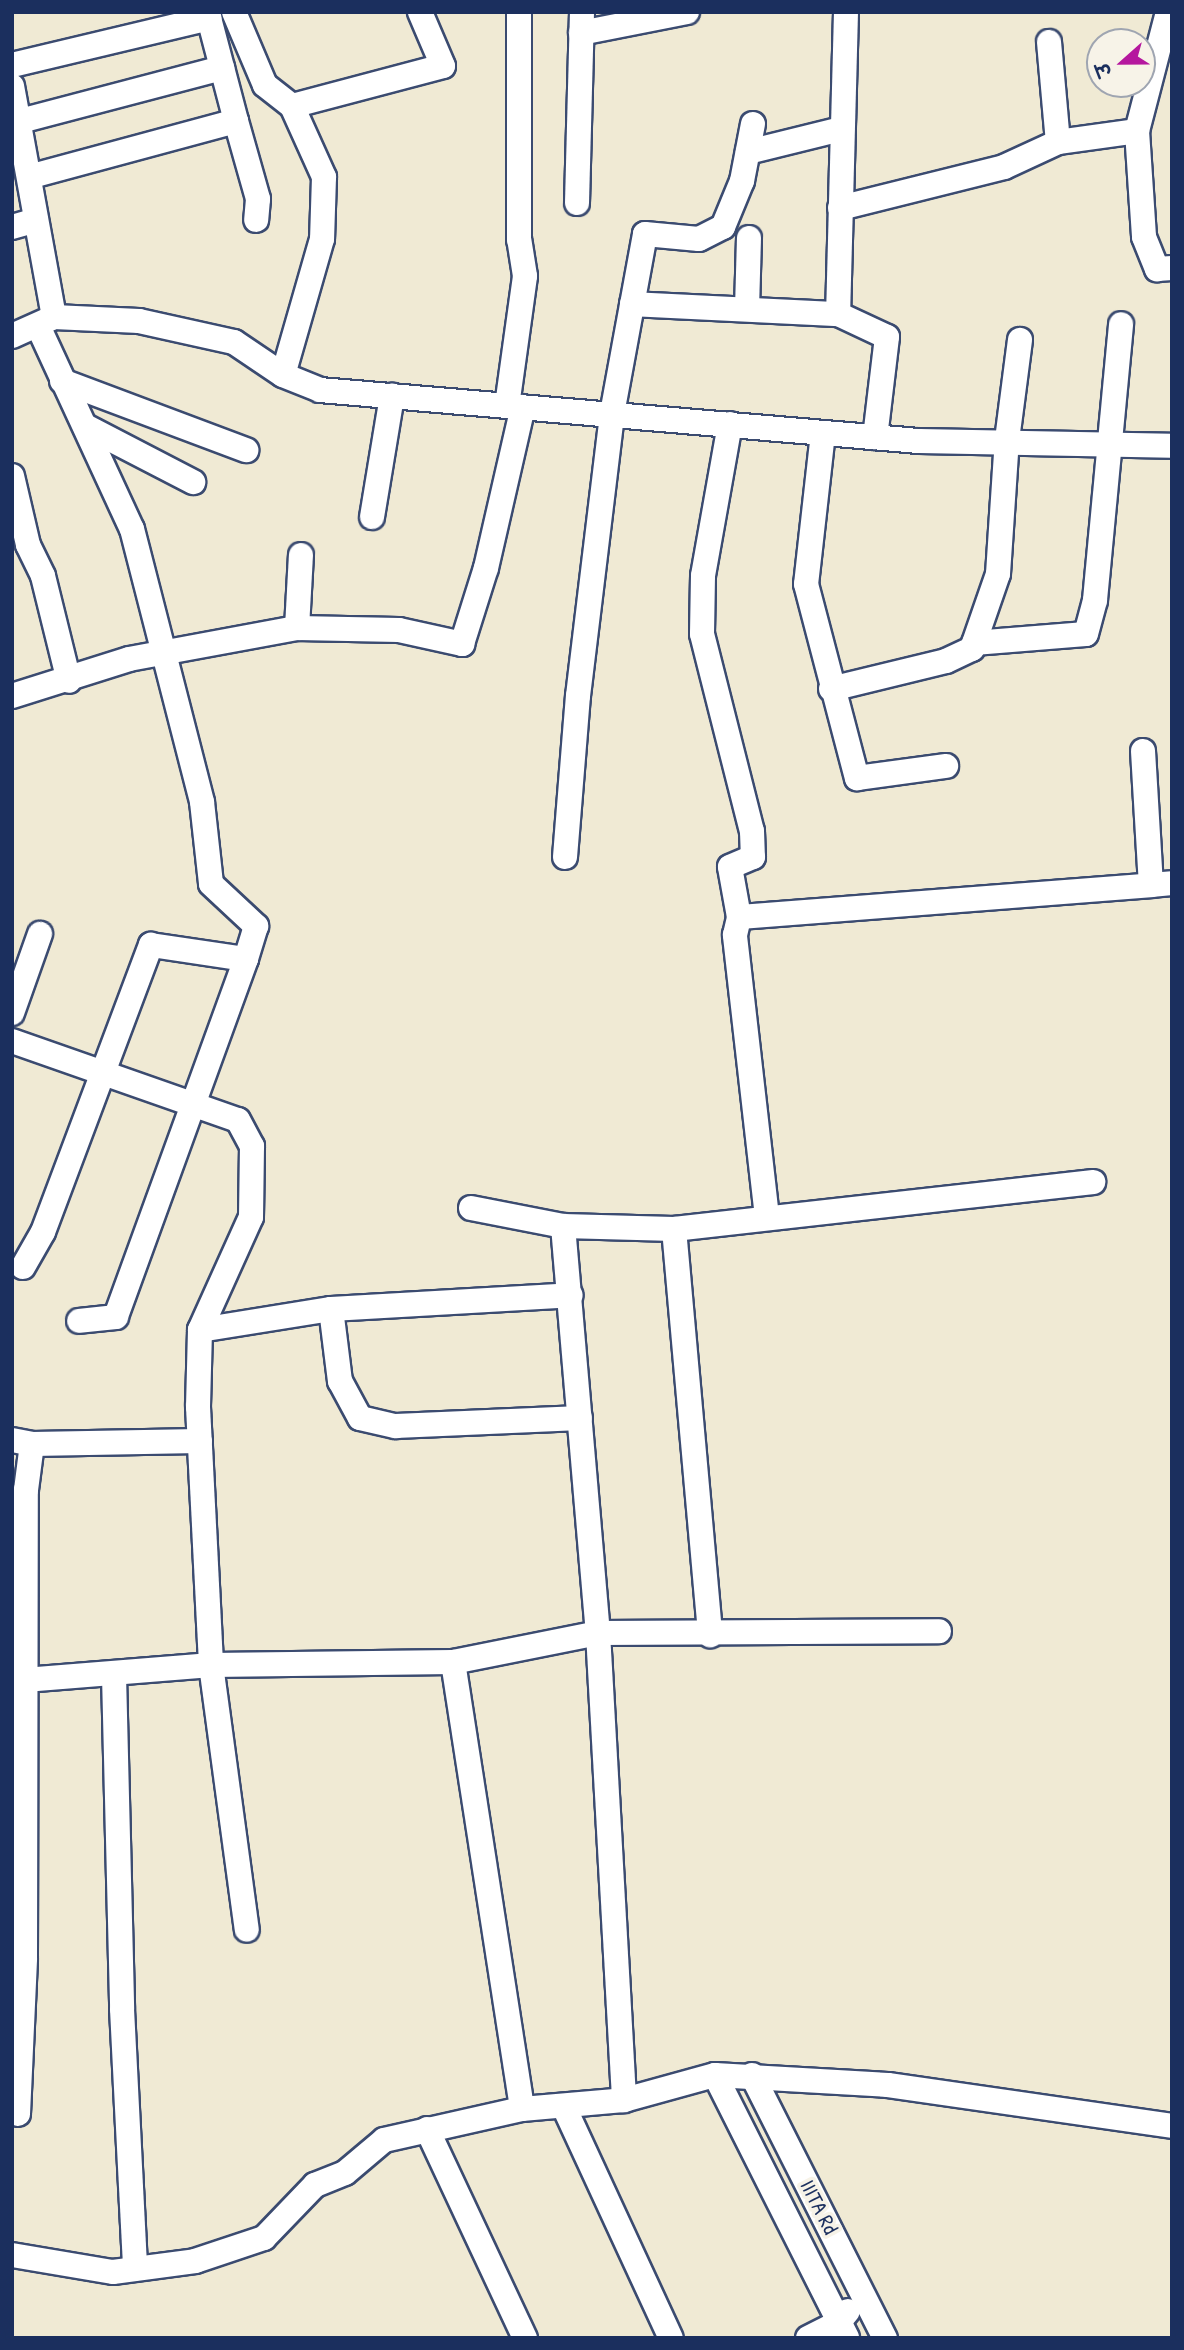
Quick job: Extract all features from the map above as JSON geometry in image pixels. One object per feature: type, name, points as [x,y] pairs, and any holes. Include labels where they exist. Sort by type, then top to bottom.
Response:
[{"type":"street","points":[[234,12],[265,85],[292,106],[324,177],[322,227],[282,375]]},
{"type":"street","points":[[292,106],[443,66],[420,12]]},
{"type":"street","points":[[12,696],[165,651],[297,628],[399,631],[462,644],[486,568],[515,406],[525,276],[519,240],[519,12]]},
{"type":"street","points":[[577,203],[581,23],[687,12]]},
{"type":"street","points":[[838,314],[846,12]]},
{"type":"street","points":[[1168,12],[1137,131],[1144,237],[1157,269],[1172,268]]},
{"type":"street","points":[[12,65],[209,18],[258,199],[256,220]]},
{"type":"street","points":[[1049,42],[1058,142]]},
{"type":"street","points":[[20,121],[222,68]]},
{"type":"street","points":[[12,86],[29,177],[24,224],[62,381],[132,529],[202,802],[211,884],[256,926],[116,1317],[79,1321]]},
{"type":"street","points":[[29,177],[236,121]]},
{"type":"street","points":[[565,857],[578,696],[612,414],[645,234],[699,239],[723,227],[742,181],[753,124]]},
{"type":"street","points":[[748,152],[841,128]]},
{"type":"street","points":[[839,208],[1004,167],[1058,142],[1137,131]]},
{"type":"street","points":[[747,309],[749,238]]},
{"type":"street","points":[[632,304],[838,314],[887,337],[875,437]]},
{"type":"street","points":[[12,336],[47,323],[139,321],[234,342],[282,375],[320,390],[875,437],[1172,446]]},
{"type":"street","points":[[974,643],[1086,634],[1095,600],[1107,443],[1121,324]]},
{"type":"street","points":[[831,689],[946,661],[972,649],[998,574],[1007,440],[1020,340]]},
{"type":"street","points":[[62,381],[246,450]]},
{"type":"street","points":[[373,517],[392,396]]},
{"type":"street","points":[[730,424],[703,576],[702,634],[752,831],[752,857],[730,867],[738,917],[736,935],[767,1217]]},
{"type":"street","points":[[85,426],[192,482]]},
{"type":"street","points":[[824,433],[806,584],[831,689],[857,778],[946,766]]},
{"type":"street","points":[[12,476],[28,545],[43,576],[69,681]]},
{"type":"street","points":[[297,628],[301,555]]},
{"type":"street","points":[[738,917],[1161,884],[1143,751]]},
{"type":"street","points":[[12,1013],[40,934]]},
{"type":"street","points":[[23,1267],[43,1232],[152,946],[246,959]]},
{"type":"street","points":[[12,1041],[103,1069],[238,1120],[252,1146],[251,1217],[200,1330],[200,1441],[211,1665],[247,1930]]},
{"type":"street","points":[[471,1208],[563,1226],[674,1229],[1093,1182]]},
{"type":"street","points":[[563,1226],[598,1633],[624,2100]]},
{"type":"street","points":[[674,1229],[710,1635]]},
{"type":"street","points":[[200,1330],[331,1308],[571,1295]]},
{"type":"street","points":[[331,1308],[340,1381],[360,1418],[396,1426],[580,1418]]},
{"type":"street","points":[[18,2114],[25,1958],[18,1681],[26,1489],[22,1442],[200,1441]]},
{"type":"street","points":[[18,1681],[211,1665],[453,1662],[598,1633],[710,1635],[939,1631]]},
{"type":"street","points":[[453,1662],[523,2109]]},
{"type":"street","points":[[114,1675],[122,2009],[135,2269]]},
{"type":"street","points":[[12,2255],[113,2272],[195,2261],[264,2238],[314,2185],[345,2174],[384,2140],[523,2109],[565,2109],[624,2100],[715,2076],[752,2075],[888,2085],[1172,2126]]},
{"type":"street","name":"IIITA Rd","points":[[752,2075],[886,2338]]},
{"type":"street","name":"IIITA Rd","points":[[715,2076],[843,2330]]},
{"type":"street","points":[[565,2109],[671,2338]]},
{"type":"street","points":[[427,2129],[525,2338]]},
{"type":"street","points":[[808,2338],[843,2330],[863,2294]]}]
